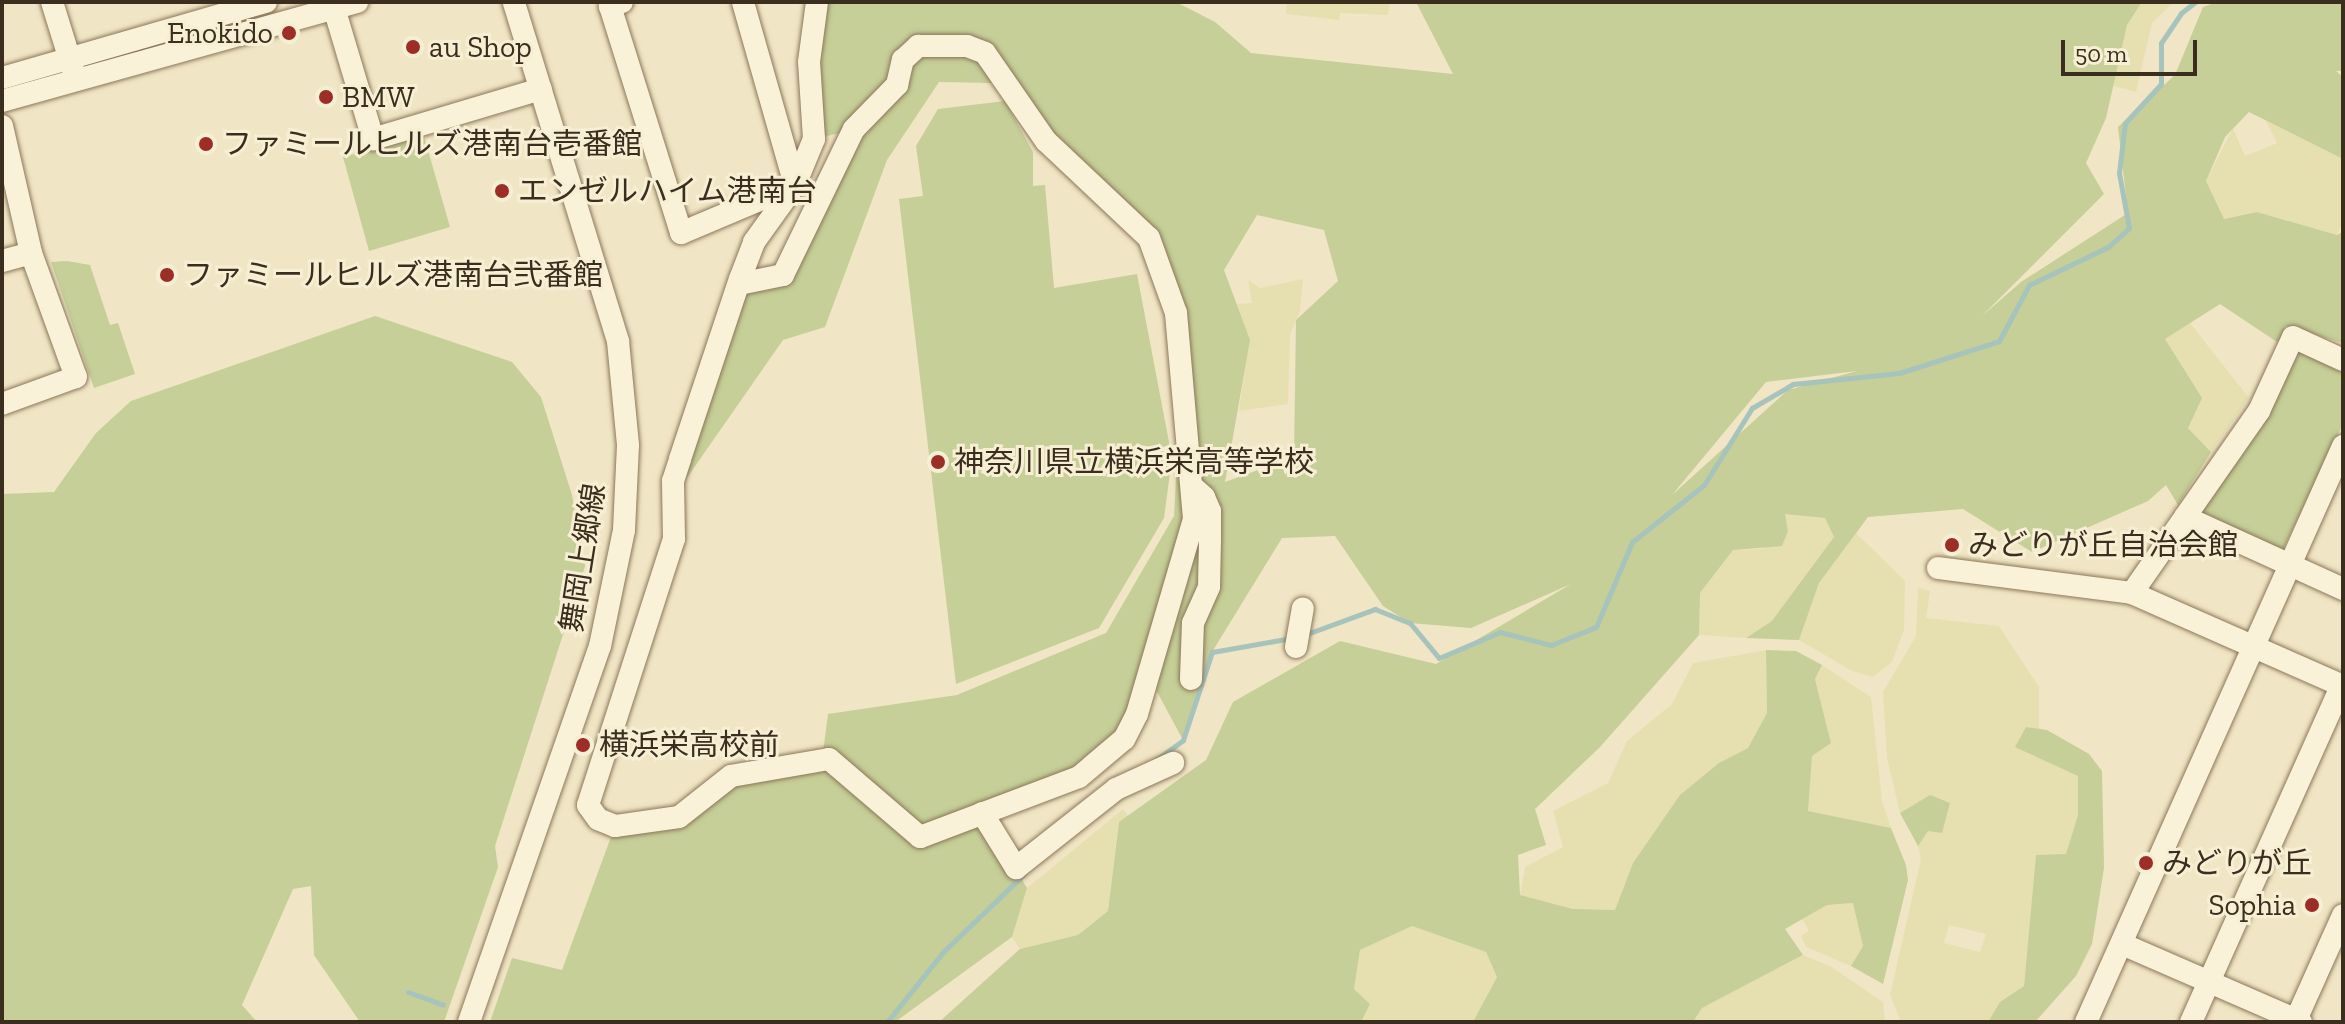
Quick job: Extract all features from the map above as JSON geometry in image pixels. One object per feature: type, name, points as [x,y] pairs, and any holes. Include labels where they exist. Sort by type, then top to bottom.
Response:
[{"type":"street","points":[[52,2],[77,80]]},
{"type":"street","points":[[2,78],[266,2]]},
{"type":"street","points":[[2,101],[357,2]]},
{"type":"street","name":"舞岡上郷線","points":[[469,1022],[600,646],[624,530],[628,445],[618,341],[514,2]]},
{"type":"street","points":[[622,2],[610,6],[681,233],[795,185]]},
{"type":"street","points":[[743,2],[795,185]]},
{"type":"street","points":[[739,284],[783,275],[854,129],[897,85],[910,53],[918,46],[967,46],[985,53],[1046,141],[1149,238],[1176,313],[1194,519],[1187,553],[1137,714],[1124,739],[1079,777],[920,837],[829,759],[731,776],[679,817],[615,826],[598,819],[588,805],[674,539],[673,481],[739,284],[754,242],[795,185],[814,139],[809,62],[817,2]]},
{"type":"street","points":[[334,8],[373,139],[541,89]]},
{"type":"street","points":[[2,126],[31,253],[76,377],[2,404]]},
{"type":"street","points":[[2,261],[31,253]]},
{"type":"street","points":[[2132,593],[2259,411],[2293,337],[2343,360]]},
{"type":"street","points":[[2086,1022],[2343,446]]},
{"type":"street","points":[[1191,679],[1193,623],[1209,587],[1210,540],[1210,511],[1204,497],[1192,487]]},
{"type":"street","points":[[2185,517],[2343,589]]},
{"type":"street","points":[[1938,568],[2132,593],[2343,685],[2191,1022]]},
{"type":"street","points":[[982,813],[1016,868],[1129,783],[1166,766]]},
{"type":"street","points":[[2122,944],[2297,1021],[2343,915]]},
{"type":"shaded area","points":[[1287,2],[1390,2],[1388,15],[1340,13],[1339,20],[1286,14]]},
{"type":"shaded area","points":[[2142,2],[2174,2],[2152,23],[2136,92],[2110,85],[2127,25]]},
{"type":"shaded area","points":[[2266,121],[2343,159],[2343,222],[2337,235],[2257,212],[2223,219],[2206,181],[2233,128],[2245,156],[2277,143]]},
{"type":"shaded area","points":[[1303,279],[1300,311],[1290,335],[1288,404],[1239,411],[1249,340],[1237,304],[1252,303],[1248,280],[1260,288]]},
{"type":"shaded area","points":[[2190,323],[2249,398],[2211,452],[2188,427],[2165,339]]},
{"type":"shaded area","points":[[1785,513],[1825,518],[1834,537],[1808,577],[1772,621],[1746,638],[1699,635],[1700,593],[1733,550],[1761,549]]},
{"type":"shaded area","points":[[1856,533],[1905,581],[1904,630],[1892,662],[1873,677],[1852,671],[1799,640],[1819,583]]},
{"type":"shaded area","points":[[1918,588],[1930,591],[1926,618],[1999,626],[2039,687],[2039,729],[2026,727],[2078,775],[2078,815],[2066,855],[2036,855],[2024,986],[2000,1002],[1988,1022],[1901,1022],[1890,995],[1921,859],[1918,846],[1928,831],[1930,795],[1900,813],[1887,758],[1883,692],[1916,636]],"holes":[[[1949,925],[1986,934],[1980,952],[1944,943]]]},
{"type":"shaded area","points":[[1766,650],[1767,714],[1748,748],[1719,763],[1633,863],[1615,910],[1573,909],[1520,895],[1525,867],[1563,847],[1553,811],[1608,783],[1627,741],[1672,704],[1693,663]]},
{"type":"shaded area","points":[[1822,665],[1871,697],[1882,801],[1891,828],[1807,811],[1812,756],[1831,743],[1815,679]]},
{"type":"shaded area","points":[[1123,809],[1128,816],[1118,826],[1108,911],[1078,935],[1020,949],[1012,937],[1027,888]]},
{"type":"shaded area","points":[[1854,903],[1863,946],[1851,966],[1806,947],[1801,936],[1809,931],[1802,919],[1827,905]]},
{"type":"shaded area","points":[[1412,926],[1486,952],[1497,977],[1473,1022],[1361,1022],[1370,1004],[1354,989],[1360,950]]},
{"type":"shaded area","points":[[1803,955],[1830,966],[1883,1002],[1885,1022],[1693,1022],[1702,1008]]},
{"type":"green space","points":[[822,2],[1176,2],[1215,22],[1251,53],[1453,74],[1416,2],[2142,2],[2127,25],[2106,118],[2086,163],[2104,194],[1982,316],[2021,282],[2128,213],[2118,127],[2175,75],[2203,7],[2217,2],[2343,2],[2343,71],[2336,71],[2343,77],[2343,159],[2249,112],[2225,137],[2206,181],[2224,219],[2257,212],[2337,235],[2343,232],[2343,343],[2285,326],[2280,344],[2220,304],[2165,339],[2202,398],[2188,428],[2211,452],[2178,505],[2166,485],[2148,501],[2032,552],[1963,509],[1868,517],[1819,583],[1799,640],[1746,638],[1772,621],[1834,537],[1825,518],[1785,514],[1788,531],[1782,546],[1733,550],[1700,593],[1699,635],[1600,747],[1535,809],[1546,845],[1518,855],[1520,895],[1573,909],[1615,910],[1633,863],[1680,795],[1719,763],[1748,748],[1767,713],[1766,650],[1796,651],[1822,665],[1815,679],[1831,743],[1812,756],[1808,811],[1891,828],[1906,865],[1908,880],[1883,984],[1851,966],[1863,946],[1853,903],[1827,905],[1785,929],[1803,955],[1702,1008],[1693,1022],[1473,1022],[1497,977],[1486,952],[1412,926],[1360,950],[1354,989],[1370,1004],[1361,1022],[939,1022],[1020,949],[1078,935],[1108,911],[1119,822],[1206,760],[1233,702],[1340,641],[1436,664],[1571,584],[1471,628],[1410,623],[1383,606],[1335,536],[1282,538],[1212,652],[1183,740],[1148,675],[1137,714],[1079,777],[982,813],[1027,888],[1012,937],[895,1022],[490,1022],[512,958],[562,970],[615,826],[679,817],[731,776],[822,760],[828,714],[957,695],[1106,633],[1174,516],[1184,327],[1151,242],[995,83],[939,82],[887,160],[825,327],[783,340],[684,482],[740,279],[783,274],[853,130],[814,139]],"holes":[[[1257,215],[1324,230],[1338,281],[1296,320],[1294,457],[1225,482],[1250,340],[1224,270]],[[1857,371],[1788,390],[1672,495],[1766,382]]]},
{"type":"green space","points":[[1005,101],[1033,152],[1033,186],[1045,185],[1054,288],[1137,274],[1172,458],[1164,518],[1099,628],[956,684],[899,199],[923,196],[916,146],[938,109]]},
{"type":"green space","points":[[423,133],[450,227],[369,251],[343,157]]},
{"type":"green space","points":[[51,262],[90,265],[110,325],[118,323],[135,374],[94,388]]},
{"type":"green space","points":[[375,316],[512,362],[541,397],[572,495],[585,566],[495,846],[498,867],[444,1022],[360,1022],[314,955],[311,886],[293,889],[242,1005],[257,1022],[2,1022],[2,494],[54,492],[96,433],[131,401]]},
{"type":"green space","points":[[2297,349],[2343,370],[2343,424],[2282,551],[2198,515],[2263,425]]},
{"type":"green space","points":[[2026,727],[2047,730],[2089,754],[2102,771],[2104,868],[2092,944],[2076,976],[2035,1022],[1988,1022],[2000,1002],[2024,986],[2036,855],[2066,854],[2078,815],[2078,776],[2015,747]]},
{"type":"green space","points":[[1930,795],[1950,803],[1942,833],[1928,831],[1918,846],[1900,813]]},
{"type":"waterway","points":[[1304,635],[1375,609],[1410,623],[1439,658],[1500,632],[1551,645],[1596,627],[1632,542],[1704,485],[1752,408],[1793,384],[1899,373],[1999,341],[2029,285],[2108,247],[2129,228],[2119,173],[2125,123],[2161,84],[2161,43],[2181,13],[2195,2]]},
{"type":"waterway","points":[[1153,762],[1183,740],[1212,652],[1291,638]]},
{"type":"waterway","points":[[887,1022],[943,952],[1023,875]]},
{"type":"waterway","points":[[408,992],[443,1005]]},
{"type":"place","name":"Enokido","points":[[289,33]]},
{"type":"place","name":"au Shop","points":[[413,47]]},
{"type":"place","name":"BMW","points":[[326,97]]},
{"type":"place","name":"ファミールヒルズ港南台壱番館","points":[[206,144]]},
{"type":"place","name":"エンゼルハイム港南台","points":[[502,191]]},
{"type":"place","name":"ファミールヒルズ港南台弐番館","points":[[167,275]]},
{"type":"place","name":"神奈川県立横浜栄高等学校","points":[[938,462]]},
{"type":"place","name":"みどりが丘自治会館","points":[[1952,545]]},
{"type":"place","name":"横浜栄高校前","points":[[583,745]]},
{"type":"place","name":"みどりが丘","points":[[2146,863]]},
{"type":"place","name":"Sophia","points":[[2312,905]]}]
